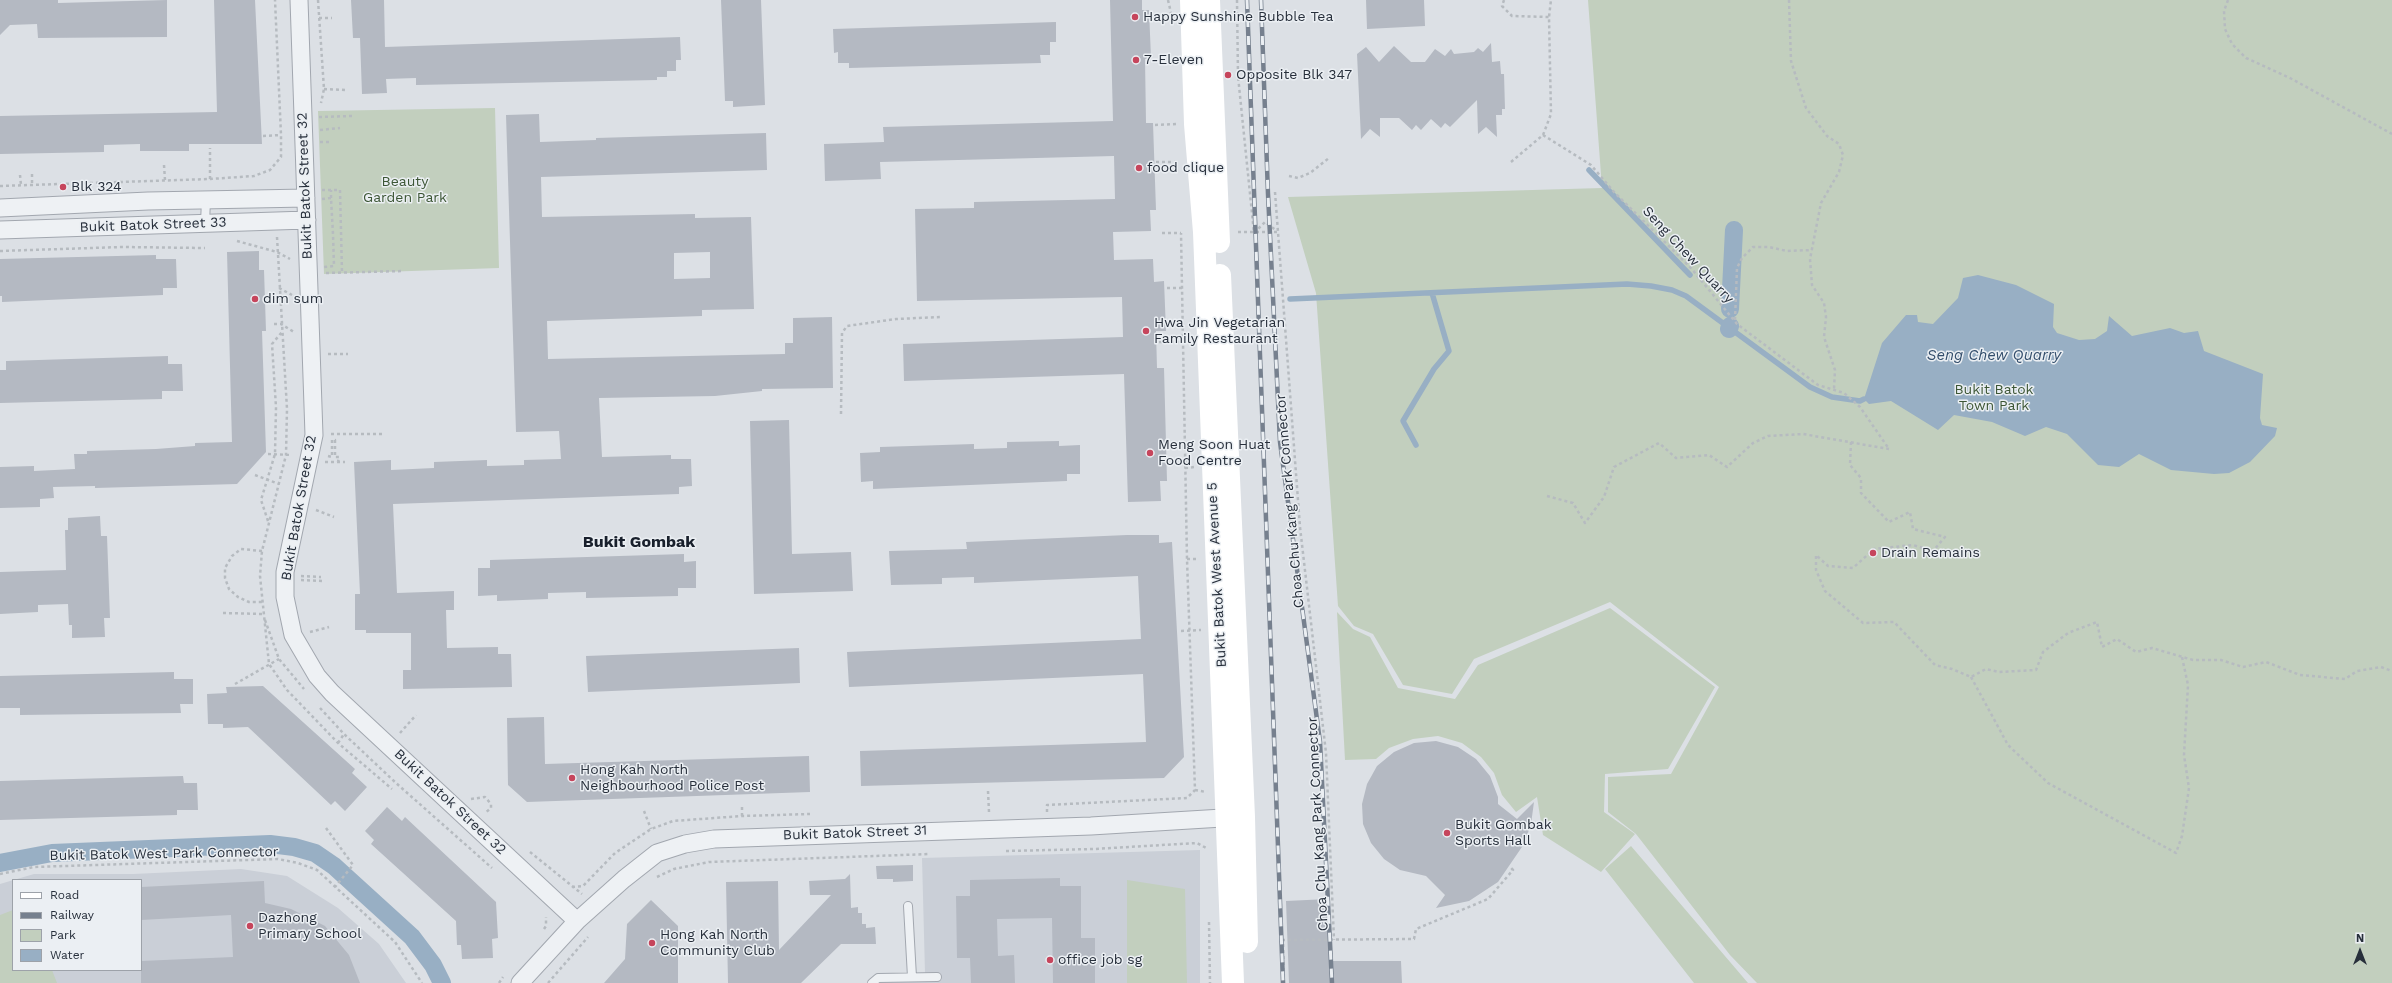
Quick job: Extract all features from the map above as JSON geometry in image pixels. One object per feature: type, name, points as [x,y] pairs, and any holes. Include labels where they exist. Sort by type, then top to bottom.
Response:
[{"type":"street","name":"Bukit Batok Street 32","points":[[299,0],[311,199],[307,220],[314,435],[285,572],[285,597],[293,636],[317,676],[332,693],[578,921]]},
{"type":"street","name":"Bukit Batok West Avenue 5","points":[[1191,0],[1195,124],[1204,232],[1235,818],[1248,983]]},
{"type":"street","name":"Bukit Batok West Avenue 5","points":[[1210,0],[1235,818],[1233,983]]},
{"type":"street","name":"Bukit Batok Street 33","points":[[0,208],[206,200],[311,199]]},
{"type":"street","name":"Bukit Batok Street 33","points":[[0,230],[307,220]]},
{"type":"street","name":"Bukit Batok Street 31","points":[[520,983],[578,921],[624,878],[657,853],[685,844],[714,839],[1099,825],[1235,818]]},
{"type":"lane","points":[[205,223],[206,200]]},
{"type":"lane","points":[[908,906],[912,977]]},
{"type":"lane","points":[[872,983],[878,978],[937,977]]},
{"type":"path","points":[[0,186],[210,179],[254,176],[270,170],[281,157],[275,0]]},
{"type":"path","points":[[317,121],[324,89],[318,0]]},
{"type":"path","points":[[1237,0],[1238,76],[1254,232]]},
{"type":"path","points":[[1504,0],[1502,6],[1512,16],[1549,18]]},
{"type":"path","points":[[1511,162],[1543,135],[1551,114],[1549,18],[1551,0]]},
{"type":"path","points":[[1788,0],[1791,61],[1806,108],[1827,136],[1839,144],[1843,155],[1839,172],[1821,203],[1812,250],[1810,274],[1812,285],[1824,303],[1826,317],[1824,337],[1835,370],[1834,389]]},
{"type":"path","points":[[2228,0],[2224,11],[2225,29],[2232,44],[2246,58],[2290,78],[2392,134]]},
{"type":"path","points":[[319,18],[332,18]]},
{"type":"path","points":[[324,89],[346,90]]},
{"type":"path","points":[[318,117],[352,116]]},
{"type":"path","points":[[1155,124],[1174,124]]},
{"type":"path","points":[[321,130],[340,128]]},
{"type":"path","points":[[263,136],[281,135]]},
{"type":"path","name":"Seng Chew Quarry","points":[[1543,135],[1591,165],[1614,192],[1686,264],[1735,321],[1818,385],[1844,393],[1860,407],[1889,449],[1851,442]]},
{"type":"path","points":[[210,148],[210,179]]},
{"type":"path","points":[[1289,176],[1298,178],[1310,173],[1329,158]]},
{"type":"path","points":[[1156,162],[1180,162]]},
{"type":"path","points":[[164,165],[165,180]]},
{"type":"path","points":[[32,174],[32,185]]},
{"type":"path","points":[[20,175],[21,185]]},
{"type":"path","points":[[325,190],[340,190],[342,272]]},
{"type":"path","points":[[331,190],[334,272]]},
{"type":"path","name":"Choa Chu Kang Park Connector","points":[[1275,192],[1300,527],[1326,753],[1334,940],[1284,940],[1284,983]]},
{"type":"path","points":[[311,199],[331,198]]},
{"type":"path","points":[[1254,232],[1265,222],[1278,232]]},
{"type":"path","points":[[276,229],[287,409],[286,455],[268,521],[262,551],[260,576],[269,664],[287,690],[338,743],[392,789]]},
{"type":"path","points":[[1254,232],[1278,232]]},
{"type":"path","points":[[1047,805],[1187,798],[1195,790],[1189,630],[1181,233],[1162,233]]},
{"type":"path","points":[[333,234],[341,234]]},
{"type":"path","points":[[234,240],[277,252]]},
{"type":"path","points":[[1735,321],[1737,268],[1742,258],[1753,246],[1769,246],[1786,252],[1812,250]]},
{"type":"path","points":[[0,251],[122,247],[205,248]]},
{"type":"path","points":[[320,267],[334,266]]},
{"type":"path","points":[[328,272],[403,271]]},
{"type":"path","points":[[1167,288],[1182,288]]},
{"type":"path","points":[[841,414],[842,333],[847,326],[896,319],[941,317]]},
{"type":"path","points":[[274,324],[281,324]]},
{"type":"path","points":[[268,521],[261,500],[275,454],[276,407],[272,344],[282,332]]},
{"type":"path","points":[[1159,342],[1182,342]]},
{"type":"path","points":[[333,354],[348,354]]},
{"type":"path","points":[[331,434],[384,434]]},
{"type":"path","points":[[1547,496],[1573,503],[1585,523],[1604,497],[1614,467],[1659,444],[1676,458],[1709,455],[1727,467],[1753,444],[1768,436],[1803,434],[1851,442],[1850,465],[1861,478],[1861,492],[1889,522],[1910,512],[1913,529],[1945,537],[1933,551],[1913,545],[1874,549],[1853,568],[1828,566],[1816,555],[1816,570],[1825,591],[1864,623],[1894,622],[1935,665],[1952,669],[1971,677],[2008,746],[2048,783],[2176,854],[2182,836],[2189,788],[2184,754],[2188,685],[2182,656]]},
{"type":"path","points":[[327,440],[328,457],[332,457],[332,440],[336,440],[336,457],[339,457],[338,462]]},
{"type":"path","points":[[268,454],[286,455]]},
{"type":"path","points":[[328,462],[345,462]]},
{"type":"path","points":[[255,475],[279,484]]},
{"type":"path","points":[[313,509],[334,517]]},
{"type":"path","points":[[262,551],[241,549],[232,556],[225,568],[225,578],[229,589],[238,597],[249,602],[262,602]]},
{"type":"path","points":[[295,576],[321,577]]},
{"type":"path","points":[[308,580],[324,581]]},
{"type":"path","points":[[223,613],[264,614]]},
{"type":"path","points":[[1971,677],[1986,669],[1999,672],[2036,670],[2043,652],[2068,633],[2097,622],[2102,647],[2117,639],[2136,652],[2152,648],[2193,660],[2221,660],[2244,667],[2266,662],[2300,675],[2345,679],[2357,671],[2381,667],[2392,671]]},
{"type":"path","points":[[310,638],[306,633],[329,627]]},
{"type":"path","points":[[1181,630],[1189,630]]},
{"type":"path","points":[[235,684],[279,658]]},
{"type":"path","points":[[397,737],[416,715]]},
{"type":"path","points":[[338,743],[344,734]]},
{"type":"path","points":[[1195,790],[1206,792]]},
{"type":"path","points":[[988,791],[989,808]]},
{"type":"path","points":[[468,800],[485,797],[490,804],[490,808],[486,812]]},
{"type":"path","points":[[742,807],[742,816]]},
{"type":"path","points":[[644,811],[652,829]]},
{"type":"path","points":[[572,887],[583,886],[615,854],[652,829],[673,821],[742,816],[810,814]]},
{"type":"path","points":[[326,828],[353,865],[335,887]]},
{"type":"path","points":[[1006,850],[1094,849],[1197,843],[1208,847],[1208,852]]},
{"type":"path","points":[[654,878],[674,869],[709,862],[930,854]]},
{"type":"path","name":"Bukit Batok West Park Connector","points":[[0,874],[34,867],[278,859],[298,863],[317,870],[395,942],[422,983]]},
{"type":"path","points":[[1334,940],[1414,939],[1416,929],[1488,899],[1512,870],[1510,867]]},
{"type":"path","points":[[1209,916],[1210,983]]},
{"type":"path","points":[[548,983],[589,936]]},
{"type":"shaded area","points":[[1200,850],[1200,983],[870,983],[878,974],[925,973],[922,858]]},
{"type":"shaded area","name":"Dazhong Primary School","points":[[241,869],[287,876],[338,908],[379,944],[406,983],[0,983],[0,884],[12,880],[12,971],[142,971],[142,879],[17,879],[34,874],[133,874]]},
{"type":"green space","name":"Bukit Batok Town Park","points":[[1588,0],[2392,0],[2392,983],[1757,983],[1730,955],[1636,834],[1608,812],[1608,777],[1671,774],[1719,687],[1610,602],[1474,659],[1452,694],[1403,685],[1373,634],[1354,626],[1338,606],[1316,293],[1288,197],[1602,188]]},
{"type":"green space","name":"Beauty Garden Park","points":[[495,108],[499,268],[324,274],[318,111]]},
{"type":"green space","points":[[1610,608],[1715,687],[1668,769],[1605,774],[1604,812],[1635,834],[1601,872],[1543,835],[1537,797],[1516,812],[1502,795],[1494,773],[1481,757],[1462,743],[1438,736],[1413,739],[1389,748],[1376,759],[1345,760],[1337,612],[1353,629],[1370,637],[1398,688],[1455,699],[1478,665]]},
{"type":"green space","points":[[1631,846],[1748,983],[1694,983],[1605,869]]},
{"type":"green space","points":[[1127,880],[1185,889],[1187,983],[1127,983]]},
{"type":"green space","points":[[12,910],[12,971],[52,971],[57,983],[0,983],[0,915]]},
{"type":"water","name":"Seng Chew Quarry","points":[[1978,275],[2016,285],[2054,304],[2053,327],[2057,333],[2079,340],[2095,339],[2107,331],[2109,316],[2132,336],[2170,328],[2184,333],[2198,331],[2204,351],[2263,374],[2260,418],[2262,425],[2277,428],[2275,436],[2250,462],[2229,473],[2214,474],[2171,470],[2139,454],[2119,467],[2098,465],[2067,434],[2046,427],[2025,436],[1992,422],[1954,415],[1938,430],[1891,401],[1869,404],[1864,399],[1882,343],[1906,315],[1917,315],[1918,322],[1933,324],[1958,298],[1963,278]]},
{"type":"building","points":[[0,0],[58,0],[58,3],[167,0],[167,37],[38,38],[37,24],[10,25],[0,35]]},
{"type":"building","points":[[214,0],[255,0],[262,144],[189,144],[189,151],[140,151],[140,144],[104,145],[104,152],[0,154],[0,116],[217,112]]},
{"type":"building","points":[[351,0],[384,0],[385,47],[680,37],[681,60],[676,60],[676,71],[667,71],[667,77],[657,77],[657,80],[416,85],[416,78],[386,79],[387,93],[362,94],[360,38],[353,38]]},
{"type":"building","points":[[721,0],[761,0],[765,105],[733,107],[733,101],[725,101]]},
{"type":"building","points":[[1110,0],[1142,0],[1142,10],[1149,10],[1151,58],[1145,59],[1146,123],[1153,123],[1156,210],[1150,210],[1151,231],[1113,232],[1114,260],[1153,259],[1154,282],[1164,281],[1166,331],[1156,331],[1157,368],[1164,368],[1167,481],[1160,481],[1161,501],[1128,502],[1124,374],[904,381],[903,344],[1123,337],[1122,297],[917,301],[915,209],[974,208],[974,202],[1115,199],[1114,156],[880,162],[881,179],[825,181],[824,144],[884,142],[883,127],[1113,121]]},
{"type":"building","points":[[1366,0],[1424,0],[1425,26],[1367,29]]},
{"type":"building","points":[[1056,22],[1056,42],[1050,42],[1050,55],[1040,55],[1041,63],[849,68],[849,63],[838,63],[838,52],[834,53],[833,29]]},
{"type":"building","points":[[1491,43],[1492,62],[1500,61],[1501,74],[1504,74],[1505,109],[1502,109],[1502,115],[1496,115],[1497,137],[1486,127],[1478,134],[1477,100],[1450,127],[1445,123],[1441,128],[1431,119],[1421,130],[1416,125],[1412,130],[1399,118],[1380,118],[1380,137],[1370,129],[1361,139],[1357,54],[1366,47],[1379,62],[1394,46],[1411,62],[1425,62],[1435,49],[1445,56],[1451,49],[1454,54],[1474,52],[1478,48],[1483,52]]},
{"type":"building","points":[[539,114],[540,142],[596,140],[596,138],[766,133],[767,170],[541,177],[542,217],[695,214],[695,218],[751,217],[754,309],[702,310],[702,316],[547,321],[548,359],[785,354],[785,343],[793,343],[793,318],[832,317],[833,388],[762,389],[762,391],[715,396],[599,398],[602,457],[671,455],[671,459],[691,459],[692,486],[679,487],[679,494],[393,504],[397,593],[454,591],[454,610],[446,610],[447,648],[498,647],[498,654],[511,654],[512,687],[403,689],[403,670],[411,670],[411,633],[366,633],[366,630],[355,630],[355,594],[360,594],[354,462],[391,460],[391,470],[434,468],[434,462],[487,460],[487,466],[524,465],[524,460],[561,459],[559,431],[516,432],[506,115]],"holes":[[[710,252],[710,278],[674,279],[674,253]]]},
{"type":"building","points":[[259,251],[259,270],[264,270],[266,331],[262,331],[266,452],[237,484],[95,488],[95,486],[53,487],[54,498],[40,499],[40,507],[0,508],[0,467],[34,466],[34,471],[75,469],[74,454],[87,454],[87,451],[156,449],[195,446],[195,443],[232,442],[227,252]]},
{"type":"building","points":[[156,255],[156,259],[176,259],[177,288],[163,288],[163,295],[2,302],[2,296],[0,296],[0,259]]},
{"type":"building","points":[[168,356],[168,364],[182,364],[183,391],[162,391],[162,399],[0,403],[0,370],[6,370],[6,361]]},
{"type":"building","points":[[789,420],[792,554],[851,552],[853,591],[754,594],[750,421]]},
{"type":"building","points":[[1059,441],[1059,446],[1080,445],[1080,474],[1067,474],[1067,481],[873,489],[873,481],[861,482],[860,453],[880,452],[880,447],[974,444],[974,449],[1007,448],[1007,442]]},
{"type":"building","points":[[100,516],[101,536],[107,536],[110,618],[104,618],[105,637],[72,638],[72,625],[69,625],[68,604],[38,605],[38,612],[0,614],[0,572],[66,570],[65,530],[68,530],[68,518]]},
{"type":"building","points":[[1159,535],[1159,543],[1172,542],[1184,757],[1164,778],[861,786],[860,751],[1146,742],[1143,674],[849,687],[847,652],[1141,639],[1138,576],[974,583],[974,577],[942,578],[942,584],[891,585],[889,551],[967,549],[966,542]]},
{"type":"building","points":[[684,554],[684,562],[696,561],[696,588],[678,588],[678,596],[586,598],[586,592],[548,593],[548,599],[497,601],[497,595],[478,596],[478,568],[490,568],[490,560]]},
{"type":"building","points":[[799,648],[800,683],[588,692],[586,656]]},
{"type":"building","points":[[174,672],[174,679],[193,679],[193,704],[180,704],[181,713],[20,715],[20,708],[0,708],[0,676]]},
{"type":"building","points":[[263,686],[355,769],[352,773],[367,787],[345,811],[335,801],[331,805],[248,727],[223,728],[223,724],[208,724],[207,694],[227,693],[226,687]]},
{"type":"building","points":[[544,717],[545,764],[809,756],[810,792],[527,802],[508,785],[507,718]]},
{"type":"building","name":"Bukit Gombak Sports Hall","points":[[1436,741],[1458,747],[1476,759],[1490,776],[1498,797],[1498,804],[1517,819],[1534,802],[1531,824],[1524,844],[1498,882],[1469,901],[1436,908],[1445,895],[1426,876],[1400,870],[1384,859],[1371,843],[1363,824],[1362,804],[1367,784],[1377,766],[1394,752],[1414,743]]},
{"type":"building","points":[[183,776],[184,783],[197,783],[198,810],[177,810],[177,815],[0,820],[0,781]]},
{"type":"building","points":[[387,807],[402,821],[405,817],[496,902],[498,938],[492,939],[493,958],[462,959],[461,945],[457,945],[456,921],[371,844],[374,840],[365,831]]},
{"type":"building","points":[[913,865],[913,881],[893,882],[893,879],[877,879],[876,866]]},
{"type":"building","points":[[850,874],[851,908],[858,907],[858,913],[862,913],[862,924],[866,924],[866,928],[875,927],[876,944],[841,944],[801,983],[728,983],[726,882],[778,881],[779,950],[831,895],[810,895],[809,881],[845,879]]},
{"type":"building","points":[[1060,878],[1060,886],[1081,886],[1081,938],[1095,938],[1095,983],[1053,983],[1052,918],[997,919],[998,956],[1014,955],[1015,983],[971,983],[970,958],[957,958],[956,896],[970,896],[970,880]]},
{"type":"building","points":[[264,881],[265,903],[291,909],[325,926],[349,955],[360,983],[141,983],[142,961],[233,957],[231,915],[142,920],[142,887]]},
{"type":"building","points":[[1328,899],[1330,961],[1401,961],[1402,983],[1289,983],[1286,901]]},
{"type":"building","name":"Hong Kah North Community Club","points":[[651,900],[678,926],[678,983],[604,983],[625,959],[627,924]]},
{"type":"waterway","points":[[1589,170],[1690,275]]},
{"type":"waterway","points":[[1730,309],[1734,230]]},
{"type":"waterway","points":[[1290,299],[1627,284],[1651,286],[1672,290],[1686,296],[1810,387],[1832,397],[1860,401],[1864,399]]},
{"type":"waterway","points":[[1416,445],[1403,421],[1434,369],[1449,351],[1432,293]]},
{"type":"waterway","points":[[0,863],[52,853],[270,844],[294,847],[315,853],[334,866],[412,937],[433,965],[442,983]]},
{"type":"railway","points":[[1247,0],[1283,983]]},
{"type":"railway","points":[[1261,0],[1268,194],[1280,442],[1320,742],[1332,983]]},
{"type":"place","name":"Happy Sunshine Bubble Tea","points":[[1135,17]]},
{"type":"place","name":"7-Eleven","points":[[1136,60]]},
{"type":"place","name":"Opposite Blk 347","points":[[1228,75]]},
{"type":"place","name":"food clique","points":[[1139,168]]},
{"type":"place","name":"Blk 324","points":[[63,187]]},
{"type":"place","name":"dim sum","points":[[255,299]]},
{"type":"place","name":"Hwa Jin Vegetarian Family Restaurant","points":[[1146,331]]},
{"type":"place","name":"Meng Soon Huat Food Centre","points":[[1150,453]]},
{"type":"place","name":"Drain Remains","points":[[1873,553]]},
{"type":"place","name":"Hong Kah North Neighbourhood Police Post","points":[[572,778]]},
{"type":"place","name":"Bukit Gombak Sports Hall","points":[[1447,833]]},
{"type":"place","name":"Dazhong Primary School","points":[[250,926]]},
{"type":"place","name":"Hong Kah North Community Club","points":[[652,943]]},
{"type":"place","name":"office job sg","points":[[1050,960]]},
{"type":"district","name":"Bukit Gombak","points":[[639,542]]}]
